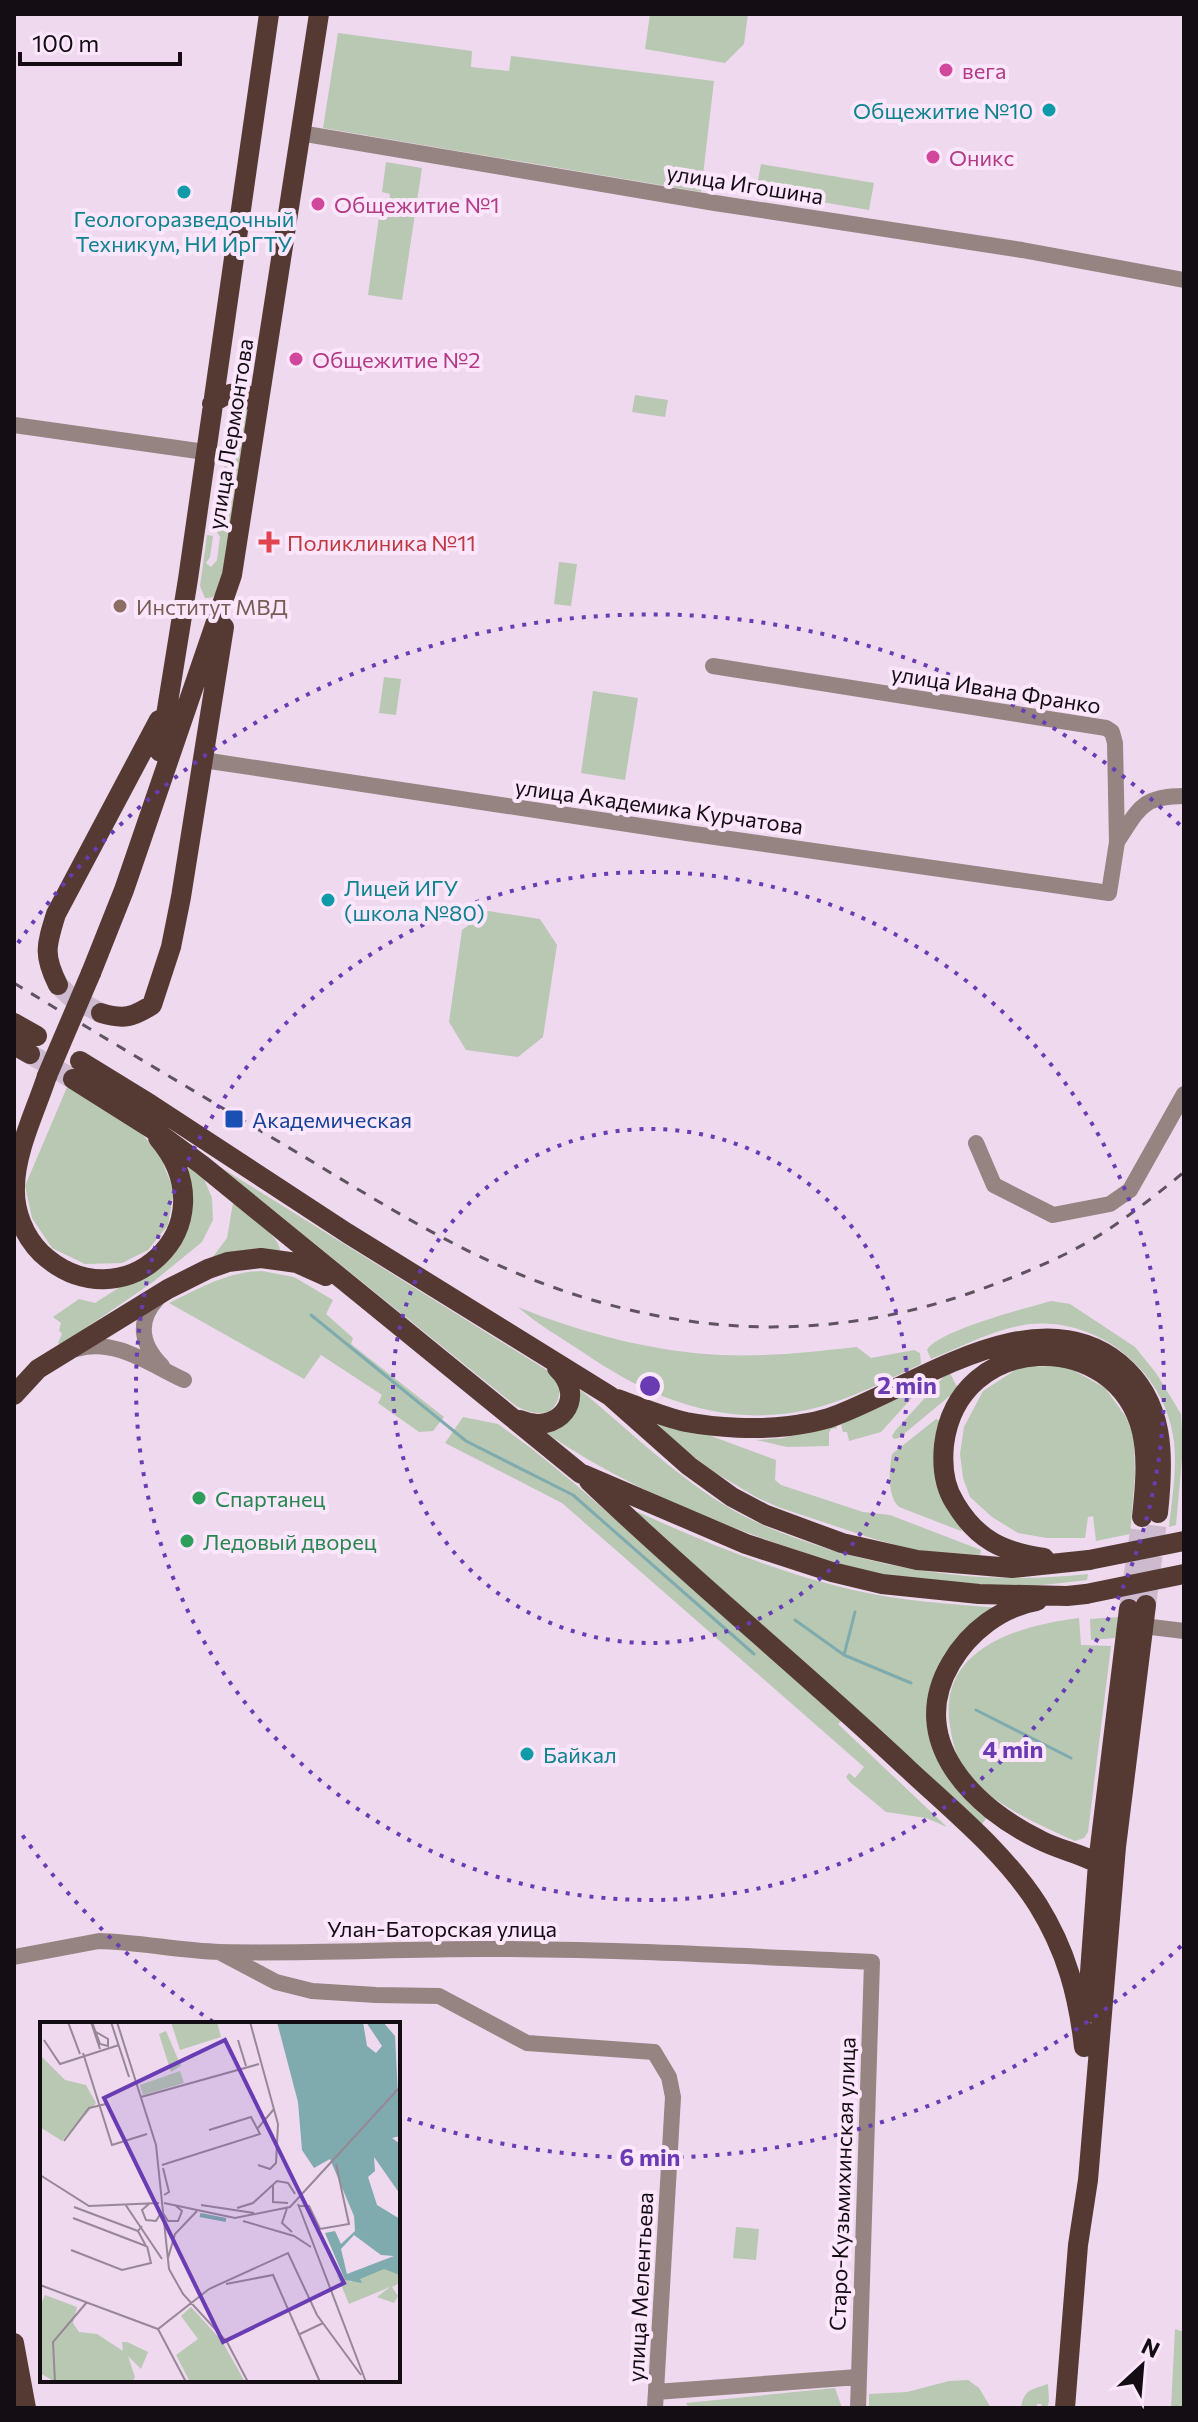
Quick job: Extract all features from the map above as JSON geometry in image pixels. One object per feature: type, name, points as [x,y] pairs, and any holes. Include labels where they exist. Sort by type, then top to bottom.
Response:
[{"type":"main road","name":"улица Лермонтова","points":[[138,850],[157,771],[169,698],[269,14]]},
{"type":"main road","name":"улица Лермонтова","points":[[14,1153],[91,973],[138,850],[232,575],[319,14]]},
{"type":"main road","points":[[212,404],[221,396],[236,393],[246,394],[258,408]]},
{"type":"main road","points":[[101,1013],[134,1016],[152,1005],[174,934],[232,575]]},
{"type":"main road","points":[[58,985],[47,964],[47,941],[56,914],[169,698]]},
{"type":"main road","points":[[14,1023],[27,1045]]},
{"type":"main road","points":[[1084,2047],[1076,1993],[1066,1961],[1043,1913],[1014,1873],[978,1834],[853,1717],[580,1473],[202,1165],[77,1070],[150,1104],[347,1233],[610,1396],[671,1452],[717,1487],[766,1515],[819,1536],[899,1557],[1012,1568],[1081,1560],[1184,1541]]},
{"type":"main road","points":[[47,1076],[19,1160],[15,1199],[22,1225],[37,1249],[72,1273],[101,1280],[129,1275],[154,1260],[180,1224],[185,1197],[178,1169],[164,1146],[139,1120]]},
{"type":"main road","points":[[14,1138],[47,1076]]},
{"type":"main road","points":[[14,1395],[38,1369],[168,1289],[218,1266],[261,1258],[279,1259],[333,1280],[376,1306]]},
{"type":"main road","points":[[610,1396],[688,1422],[789,1426],[834,1416],[996,1346],[1036,1338],[1068,1339],[1097,1348],[1138,1382],[1149,1399],[1157,1421],[1162,1452],[1150,1515],[1143,1435],[1130,1404],[1114,1385],[1073,1360],[1051,1355],[1019,1357],[995,1367],[968,1390],[951,1416],[945,1436],[943,1463],[948,1489],[966,1521],[997,1547],[1041,1558],[1081,1560]]},
{"type":"main road","points":[[516,1419],[534,1425],[552,1422],[562,1414],[570,1398],[571,1387],[567,1379],[539,1352]]},
{"type":"main road","points":[[580,1473],[746,1544],[832,1572],[882,1584],[933,1591],[1076,1595]]},
{"type":"main road","points":[[1099,1854],[1060,1849],[1027,1834],[996,1814],[963,1783],[942,1747],[937,1727],[940,1686],[961,1649],[983,1626],[1021,1605],[1184,1574]]},
{"type":"main road","points":[[1065,2408],[1113,1879],[1143,1626],[1138,1607],[1099,1854],[1076,2180],[1078,2245]]},
{"type":"main road","points":[[1099,1854],[1113,1879]]},
{"type":"main road","points":[[14,2343],[26,2408]]},
{"type":"street","name":"улица Игошина","points":[[300,133],[715,203],[1022,250],[1184,280]]},
{"type":"street","name":"улица Лермонтова","points":[[14,425],[205,452]]},
{"type":"street","name":"улица Ивана Франко","points":[[713,666],[1106,728],[1112,732],[1115,743],[1117,842],[1109,893]]},
{"type":"street","name":"улица Академика Курчатова","points":[[203,760],[1109,893]]},
{"type":"street","points":[[1117,842],[1146,803],[1162,796],[1184,796]]},
{"type":"street","points":[[976,1143],[994,1185],[1053,1215],[1110,1204],[1130,1190],[1184,1094]]},
{"type":"street","points":[[61,1356],[89,1346],[110,1346],[184,1380],[155,1359],[142,1331],[149,1307],[168,1289]]},
{"type":"street","points":[[1143,1626],[1184,1631]]},
{"type":"street","name":"Улан-Баторская улица","points":[[14,1957],[99,1941],[220,1952],[498,1949],[662,1952],[872,1962]]},
{"type":"street","name":"улица Мелентьева","points":[[220,1952],[276,1982],[312,1991],[439,1996],[527,2043],[654,2052],[669,2077],[673,2097],[655,2400]]},
{"type":"street","name":"Старо-Кузьмихинская улица","points":[[858,2408],[872,1962]]},
{"type":"street","points":[[655,2400],[858,2377]]},
{"type":"green space","points":[[650,14],[748,14],[744,44],[725,63],[645,49]]},
{"type":"green space","points":[[338,33],[472,51],[471,67],[509,71],[511,56],[714,81],[701,192],[323,128]]},
{"type":"green space","points":[[386,162],[422,168],[402,300],[368,295],[379,217],[387,218],[390,194],[382,192]]},
{"type":"green space","points":[[761,164],[874,183],[869,210],[756,191]]},
{"type":"green space","points":[[635,395],[668,400],[665,417],[632,412]]},
{"type":"green space","points":[[234,401],[246,406],[249,414],[223,582],[214,596],[205,598],[200,586],[207,535],[213,536],[206,563],[211,567],[217,560],[220,537],[215,529]]},
{"type":"green space","points":[[559,562],[577,564],[571,606],[554,604]]},
{"type":"green space","points":[[384,677],[401,679],[396,715],[379,713]]},
{"type":"green space","points":[[593,691],[638,698],[625,780],[581,773]]},
{"type":"green space","points":[[488,911],[540,919],[557,945],[543,1037],[518,1057],[466,1050],[449,1022],[462,930]]},
{"type":"green space","points":[[68,1085],[134,1124],[160,1156],[174,1191],[168,1225],[148,1250],[122,1263],[85,1264],[52,1248],[32,1218],[25,1186]]},
{"type":"green space","points":[[183,1144],[550,1372],[560,1388],[555,1405],[551,1410],[539,1413],[516,1406],[273,1210]]},
{"type":"green space","points":[[180,1158],[204,1179],[212,1198],[213,1220],[202,1242],[153,1282],[61,1345],[58,1343],[62,1334],[59,1330],[61,1323],[53,1317],[79,1299],[95,1303],[145,1271],[172,1249]]},
{"type":"green space","points":[[233,1203],[268,1231],[280,1250],[244,1250],[212,1258],[227,1238]]},
{"type":"green space","points":[[262,1271],[294,1277],[333,1300],[326,1314],[353,1338],[351,1344],[444,1417],[433,1431],[419,1432],[378,1403],[382,1395],[321,1355],[304,1379],[169,1303],[225,1278]]},
{"type":"green space","points":[[1051,1301],[1070,1304],[1135,1347],[1156,1373],[1181,1414],[1183,1448],[1176,1525],[1169,1527],[1175,1462],[1168,1416],[1158,1393],[1125,1354],[1104,1340],[1056,1324],[1030,1324],[1005,1329],[931,1359],[927,1350],[947,1335],[964,1328]]},
{"type":"green space","points":[[518,1307],[592,1333],[670,1350],[756,1355],[857,1347],[871,1358],[914,1350],[920,1353],[921,1364],[851,1396],[807,1410],[777,1415],[718,1412],[690,1406],[636,1384],[550,1331]]},
{"type":"green space","points":[[1066,1366],[1105,1388],[1126,1417],[1134,1438],[1135,1475],[1130,1534],[1096,1541],[1093,1516],[1088,1517],[1085,1538],[1047,1538],[1018,1533],[992,1517],[970,1497],[963,1478],[960,1454],[964,1427],[983,1391],[1020,1367]]},
{"type":"green space","points":[[949,1371],[958,1389],[894,1439],[895,1431]]},
{"type":"green space","points":[[918,1386],[920,1389],[881,1432],[849,1441],[840,1421]]},
{"type":"green space","points":[[578,1388],[702,1490],[746,1517],[787,1535],[861,1558],[925,1571],[1021,1578],[1088,1574],[1087,1580],[1034,1586],[997,1586],[911,1579],[842,1564],[746,1532],[686,1509],[629,1482],[546,1433],[566,1423],[573,1411]]},
{"type":"green space","points":[[463,1417],[498,1424],[575,1484],[843,1719],[838,1724],[947,1827],[926,1818],[886,1812],[846,1777],[849,1773],[855,1778],[864,1767],[562,1503],[445,1443]]},
{"type":"green space","points":[[936,1419],[941,1421],[936,1442],[961,1531],[899,1507],[892,1496],[892,1454]]},
{"type":"green space","points":[[654,1421],[684,1426],[776,1460],[775,1480],[781,1485],[863,1512],[890,1515],[981,1550],[980,1555],[914,1550],[778,1507],[714,1472],[655,1427]]},
{"type":"green space","points":[[836,1425],[837,1428],[829,1433],[829,1446],[787,1447],[756,1440],[783,1438]]},
{"type":"green space","points":[[636,1513],[744,1556],[826,1583],[889,1597],[1000,1608],[990,1616],[932,1708],[988,1816],[979,1828]]},
{"type":"green space","points":[[1120,1617],[1115,1638],[1091,1640],[1090,1619]]},
{"type":"green space","points":[[1079,1618],[1081,1645],[1111,1646],[1088,1832],[1084,1838],[1075,1841],[1016,1812],[976,1783],[959,1760],[949,1719],[950,1694],[958,1673],[972,1657],[1011,1634],[1034,1626]]},
{"type":"green space","points":[[736,2227],[759,2229],[756,2260],[733,2258]]},
{"type":"green space","points":[[1175,2329],[1184,2332],[1184,2408],[1171,2408]]},
{"type":"green space","points":[[968,2380],[979,2388],[991,2408],[869,2408],[869,2394],[907,2392],[949,2381]]},
{"type":"green space","points":[[1048,2384],[1047,2408],[1037,2404],[1036,2408],[1021,2408],[1026,2394]]},
{"type":"green space","points":[[835,2388],[842,2408],[689,2408],[686,2403]]},
{"type":"waterway","points":[[311,1315],[466,1441],[573,1495],[754,1654]]},
{"type":"waterway","points":[[844,1655],[855,1612]]},
{"type":"waterway","points":[[795,1620],[844,1655],[911,1683]]},
{"type":"waterway","points":[[976,1710],[1071,1758]]},
{"type":"tunnel","points":[[58,985],[72,998],[101,1013]]},
{"type":"tunnel","points":[[30,1054],[73,1079]]},
{"type":"tunnel","points":[[1146,1605],[1158,1513]]},
{"type":"tunnel","points":[[1129,1609],[1142,1517]]},
{"type":"railway","points":[[14,983],[437,1235],[539,1282],[596,1301],[653,1315],[710,1324],[767,1327],[824,1325],[881,1317],[938,1303],[1010,1278],[1070,1252],[1121,1221],[1184,1172]]},
{"type":"place","name":"вега","points":[[946,70]]},
{"type":"place","name":"Общежитие №10","points":[[1049,110]]},
{"type":"place","name":"Оникс","points":[[933,157]]},
{"type":"place","name":"Геологоразведочный Техникум, НИ ИрГТУ","points":[[184,192]]},
{"type":"place","name":"Общежитие №1","points":[[318,204]]},
{"type":"place","name":"Общежитие №2","points":[[296,359]]},
{"type":"place","name":"Поликлиника №11","points":[[269,542]]},
{"type":"place","name":"Институт МВД","points":[[120,606]]},
{"type":"place","name":"Лицей ИГУ (школа №80)","points":[[328,900]]},
{"type":"place","name":"Академическая","points":[[234,1119]]},
{"type":"place","name":"Спартанец","points":[[199,1498]]},
{"type":"place","name":"Ледовый дворец","points":[[187,1541]]},
{"type":"place","name":"Байкал","points":[[527,1754]]}]
